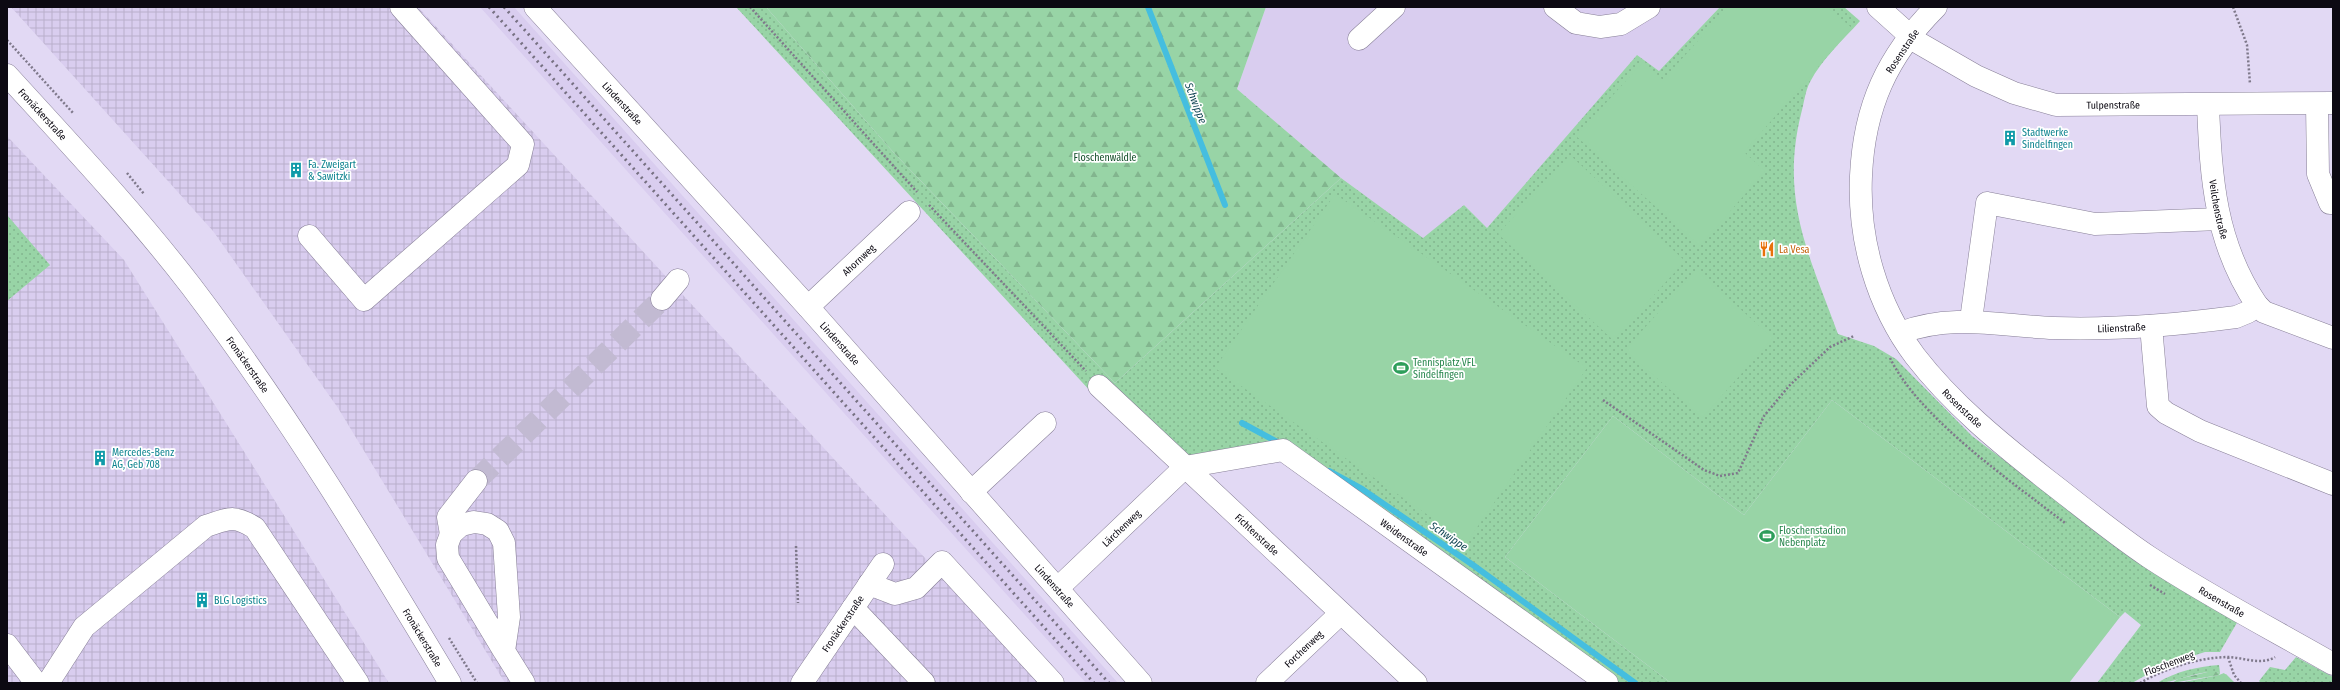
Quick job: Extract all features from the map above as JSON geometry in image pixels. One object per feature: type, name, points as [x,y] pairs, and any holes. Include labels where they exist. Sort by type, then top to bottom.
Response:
[{"type":"street","points":[[309,236],[364,300],[518,164],[523,144],[401,7]]},
{"type":"street","name":"Lindenstraße","points":[[536,7],[808,308],[1141,683]]},
{"type":"street","points":[[1359,39],[1394,7]]},
{"type":"street","points":[[1555,7],[1576,23],[1600,27],[1620,24],[1649,7]]},
{"type":"street","name":"Tulpenstraße","points":[[1878,7],[1911,36],[1976,76],[2034,100],[2056,105],[2208,106],[2325,104]]},
{"type":"street","name":"Rosenstraße","points":[[1936,7],[1911,36],[1894,59],[1880,83],[1870,114],[1862,155],[1860,193],[1866,248],[1876,281],[1900,333],[1915,356],[1987,432],[2115,532],[2149,557],[2198,587],[2333,664]]},
{"type":"street","name":"Fronäckerstraße","points":[[7,74],[131,213],[231,340],[276,406],[379,567],[450,683]]},
{"type":"street","points":[[2325,104],[2318,174],[2330,203],[2333,203]]},
{"type":"street","name":"Veilchenstraße","points":[[2208,106],[2211,167],[2219,219],[2244,286],[2257,305]]},
{"type":"street","name":"Ahornweg","points":[[808,308],[917,202]]},
{"type":"street","points":[[1971,320],[1987,203],[2096,224],[2219,219]]},
{"type":"street","points":[[662,299],[678,280]]},
{"type":"street","points":[[2257,305],[2264,312],[2333,338]]},
{"type":"street","name":"Lilienstraße","points":[[1900,333],[1937,324],[1971,320],[2054,328],[2151,326],[2236,317],[2248,312],[2257,305]]},
{"type":"street","points":[[2151,326],[2158,406],[2166,413],[2200,431],[2333,484]]},
{"type":"street","name":"Fichtenstraße","points":[[1100,386],[1340,614],[1416,683]]},
{"type":"street","points":[[971,492],[1045,424]]},
{"type":"street","name":"Weidenstraße","points":[[1185,467],[1283,450],[1607,683]]},
{"type":"street","name":"Lärchenweg","points":[[1058,588],[1185,467]]},
{"type":"street","points":[[451,534],[448,517],[476,481]]},
{"type":"street","points":[[48,683],[84,627],[206,526],[226,520],[240,518],[254,528],[358,683]]},
{"type":"street","points":[[504,651],[509,617],[504,543],[498,530],[487,524],[474,522],[461,525],[451,534],[447,545],[448,558],[504,651],[524,683]]},
{"type":"street","points":[[870,584],[895,594],[916,588],[942,562],[1053,683]]},
{"type":"street","name":"Fronäckerstraße","points":[[802,683],[884,564]]},
{"type":"street","points":[[853,608],[924,683]]},
{"type":"street","name":"Forchenweg","points":[[1267,683],[1340,614]]},
{"type":"street","points":[[7,645],[36,683]]},
{"type":"path","points":[[750,7],[917,202],[1031,313],[1100,386]]},
{"type":"path","points":[[2233,7],[2247,45],[2252,105]]},
{"type":"path","points":[[1603,400],[1704,470],[1720,476],[1738,473],[1764,416],[1789,386],[1830,347],[1854,336]]},
{"type":"path","points":[[1889,356],[1898,374],[1919,400],[1949,429],[2071,527]]},
{"type":"path","points":[[796,546],[798,603]]},
{"type":"path","points":[[2145,581],[2172,598]]},
{"type":"path","points":[[2268,653],[2282,661]]},
{"type":"path","points":[[2228,657],[2234,675],[2241,683]]},
{"type":"path","name":"Floschenweg","points":[[2140,683],[2194,660],[2228,657],[2263,661],[2275,657]]},
{"type":"shaded area","points":[[11,7],[418,7],[1040,683],[505,683],[338,408],[213,231]]},
{"type":"shaded area","points":[[480,7],[514,7],[1118,683],[1086,683]]},
{"type":"shaded area","points":[[1266,7],[1720,7],[1659,71],[1637,56],[1487,228],[1464,205],[1423,239],[1341,178],[1237,89]]},
{"type":"shaded area","points":[[7,136],[124,260],[389,683],[7,683]]},
{"type":"green space","points":[[736,7],[766,7],[894,153],[1115,383],[1341,178],[1423,238],[1464,205],[1487,228],[1637,55],[1659,71],[1720,7],[1844,7],[1860,21],[1820,65],[1808,86],[1795,145],[1794,174],[1796,201],[1801,227],[1808,252],[1838,334],[1874,346],[1896,359],[1972,436],[2153,572],[2238,621],[2220,652],[2205,652],[2164,665],[2132,683],[2097,683],[2141,625],[2125,612],[2120,617],[1832,400],[1744,515],[1613,416],[1505,557],[1671,683],[1611,683],[1288,447],[1187,460],[1104,406]]},
{"type":"green space","name":"Floschenwäldle","points":[[766,7],[1266,7],[1237,89],[1341,178],[1115,383],[894,153]]},
{"type":"green space","points":[[1728,7],[1827,7],[1852,28],[1744,152],[1765,171],[1700,246],[1576,136],[1643,62],[1663,80]]},
{"type":"green space","points":[[1570,155],[1685,261],[1613,340],[1498,234]]},
{"type":"green space","name":"Tennisplatz VFL Sindelfingen","points":[[1335,194],[1587,368],[1467,542],[1215,368]]},
{"type":"green space","points":[[7,215],[50,265],[7,301]]},
{"type":"green space","points":[[1696,270],[1773,338],[1702,418],[1625,350]]},
{"type":"green space","name":"Floschenstadion Nebenplatz","points":[[1832,400],[2120,617],[2069,683],[1671,683],[1505,557],[1613,416],[1744,515]]},
{"type":"green space","points":[[2296,657],[2333,677],[2333,683],[2261,683],[2259,681],[2270,667],[2285,670]]},
{"type":"green space","points":[[2219,665],[2220,673],[2205,672],[2173,681],[2157,683],[2172,675],[2187,670]]},
{"type":"green space","points":[[2212,671],[2220,673],[2219,675],[2172,683],[2178,679]]},
{"type":"green space","points":[[2224,673],[2233,683],[2179,683],[2219,675]]},
{"type":"green space","points":[[2226,674],[2235,683],[2203,683]]},
{"type":"waterway","name":"Schwippe","points":[[1148,7],[1225,205]]},
{"type":"waterway","name":"Schwippe","points":[[1242,423],[1281,444]]},
{"type":"waterway","name":"Schwippe","points":[[1329,471],[1362,489],[1473,565],[1635,683]]},
{"type":"tunnel","points":[[476,481],[662,299]]},
{"type":"railway","points":[[489,7],[1094,683]]},
{"type":"railway","points":[[504,7],[1109,683]]},
{"type":"place","name":"Stadtwerke Sindelfingen","points":[[2010,138]]},
{"type":"place","name":"Fa. Zweigart & Sawitzki","points":[[296,170]]},
{"type":"place","name":"La Vesa","points":[[1767,249]]},
{"type":"place","name":"Tennisplatz VFL Sindelfingen","points":[[1401,368]]},
{"type":"place","name":"Mercedes-Benz AG, Geb 708","points":[[100,458]]},
{"type":"place","name":"Floschenstadion Nebenplatz","points":[[1767,536]]},
{"type":"place","name":"BLG Logistics","points":[[202,600]]}]
